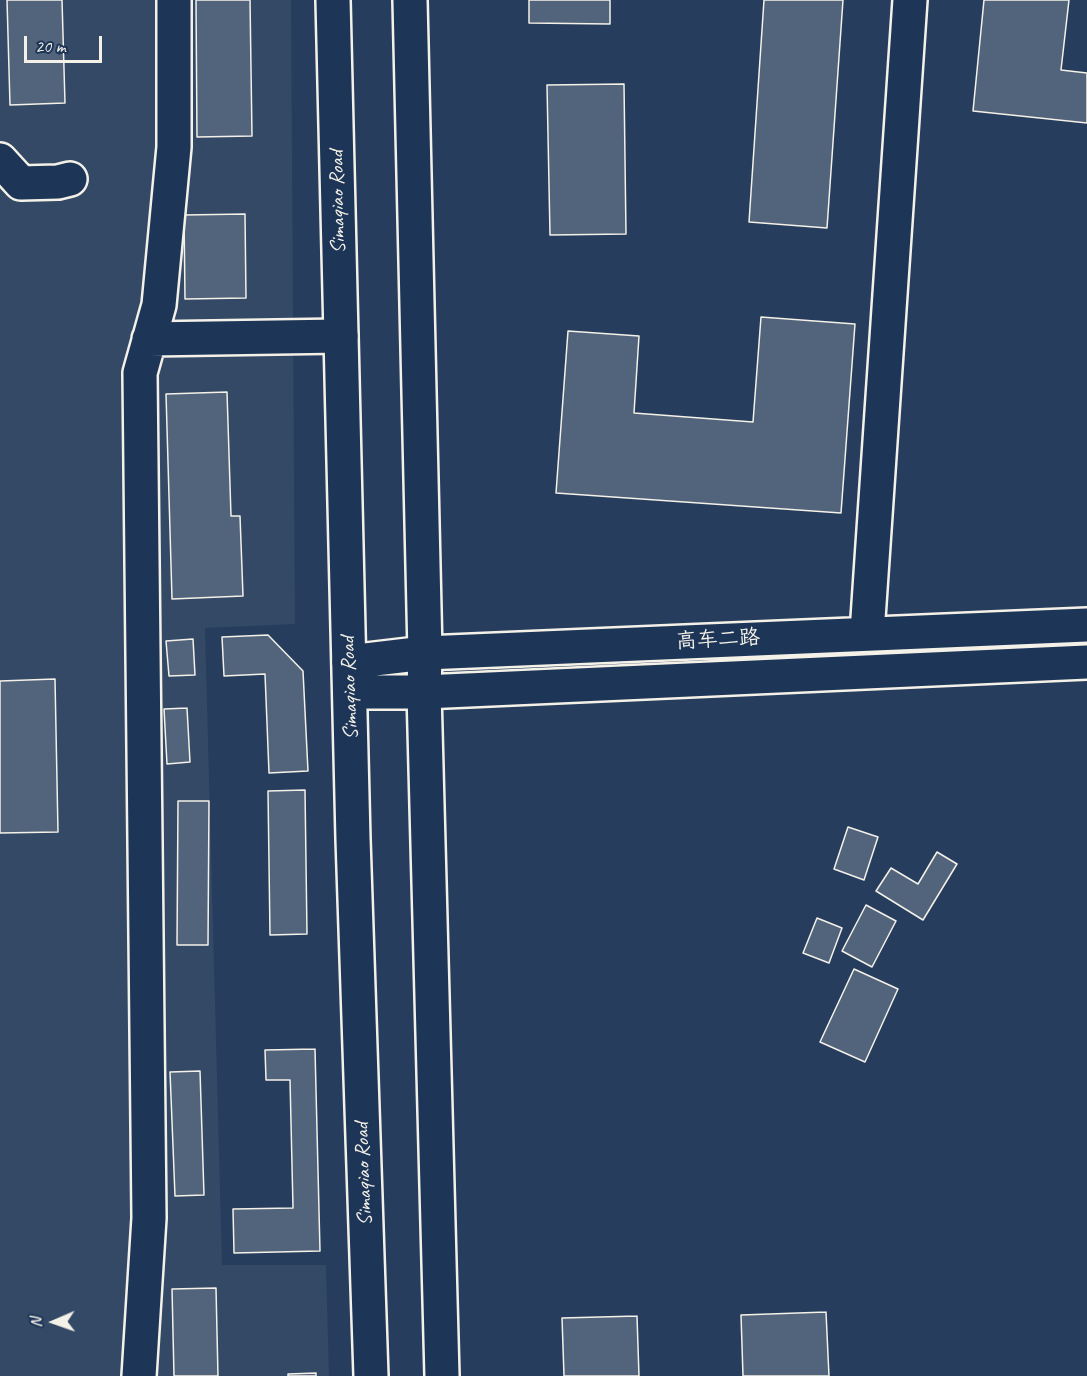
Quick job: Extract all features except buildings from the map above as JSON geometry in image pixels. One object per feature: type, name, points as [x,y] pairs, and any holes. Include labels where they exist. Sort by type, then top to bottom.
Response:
[{"type":"main road","points":[[139,1376],[149,1218],[140,373],[159,305],[174,147],[174,0]]},
{"type":"main road","name":"Simaqiao Road","points":[[333,0],[371,1376]]},
{"type":"main road","points":[[410,0],[424,692],[442,1376]]},
{"type":"main road","points":[[867,633],[910,0]]},
{"type":"main road","points":[[0,160],[21,183],[58,182],[70,179]]},
{"type":"main road","points":[[149,339],[341,336]]},
{"type":"main road","name":"高车二路","points":[[350,677],[425,653],[1087,625]]},
{"type":"main road","name":"高车二路","points":[[350,677],[424,692],[1087,662]]},
{"type":"shaded area","points":[[0,0],[291,0],[295,624],[205,628],[222,1265],[326,1265],[329,1376],[0,1376]]}]
